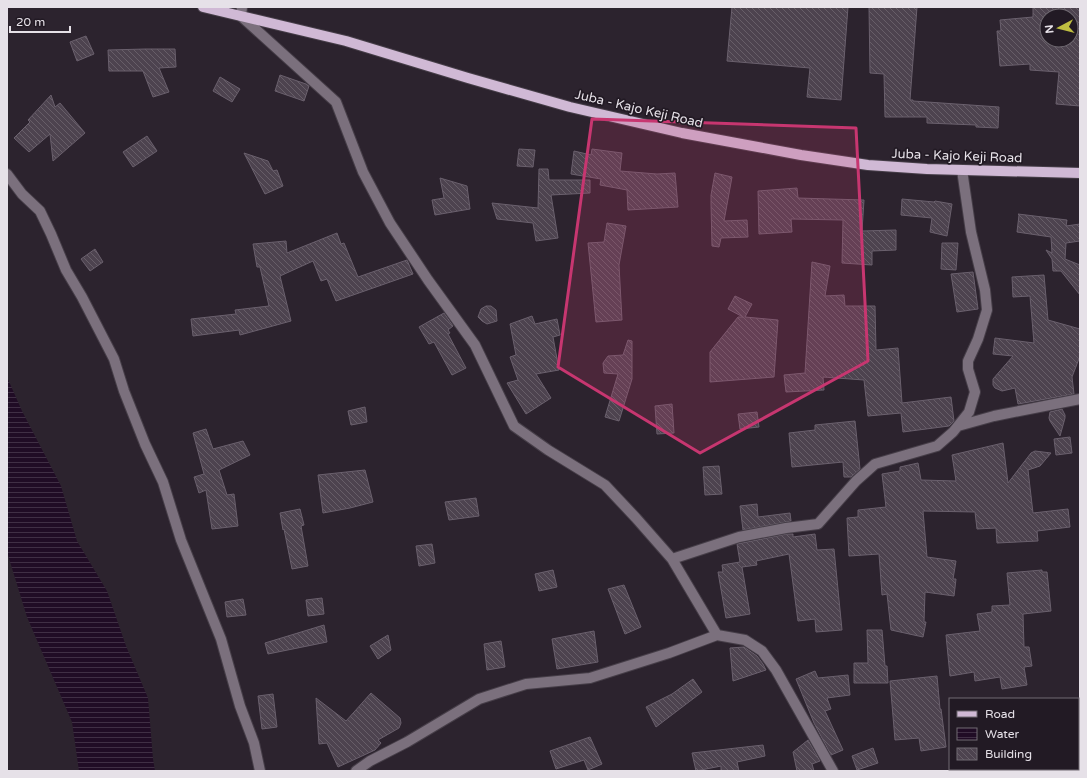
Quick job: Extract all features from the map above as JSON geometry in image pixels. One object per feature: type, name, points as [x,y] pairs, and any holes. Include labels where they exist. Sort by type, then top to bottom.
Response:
[{"type":"main road","name":"Juba - Kajo Keji Road","points":[[203,7],[242,12],[570,107],[682,134],[868,165],[962,170],[1080,173]]},
{"type":"street","points":[[242,12],[336,102],[363,172],[390,223],[428,280],[475,345],[514,426],[548,450],[605,485],[672,559],[717,635]]},
{"type":"street","points":[[672,559],[739,537],[786,528],[818,524],[856,481],[875,464],[937,446],[953,432],[969,412],[975,392],[968,369],[968,361],[978,339],[987,310],[986,290],[971,232],[962,170]]},
{"type":"street","points":[[7,174],[22,194],[40,211],[66,270],[82,297],[114,359],[124,391],[145,444],[163,482],[181,540],[221,639],[240,706],[254,743],[260,771]]},
{"type":"street","points":[[958,426],[994,416],[1080,399]]},
{"type":"street","points":[[356,771],[370,761],[407,742],[478,699],[526,684],[590,678],[669,653],[717,635],[745,640],[762,651],[776,670],[833,771]]},
{"type":"highlighted area","points":[[592,119],[856,128],[868,361],[700,453],[558,367]]},
{"type":"water","points":[[7,377],[22,411],[61,486],[77,541],[107,591],[126,646],[148,698],[155,771],[79,771],[72,722],[27,617],[7,552]]},
{"type":"building","points":[[732,7],[848,7],[841,100],[807,97],[810,68],[727,61]]},
{"type":"building","points":[[869,7],[917,7],[910,100],[999,107],[998,128],[976,127],[976,125],[927,123],[927,117],[885,117],[884,74],[870,73]]},
{"type":"building","points":[[1033,7],[1080,7],[1080,106],[1056,104],[1059,72],[1030,70],[1030,64],[1000,66],[997,31],[1001,31],[1000,20],[1033,17]]},
{"type":"building","points":[[86,36],[94,54],[77,61],[70,42]]},
{"type":"building","points":[[175,49],[176,67],[159,68],[169,92],[153,97],[143,71],[109,71],[108,50]]},
{"type":"building","points":[[280,75],[309,86],[304,101],[275,91]]},
{"type":"building","points":[[220,77],[240,89],[232,102],[213,91]]},
{"type":"building","points":[[51,95],[55,107],[60,103],[85,133],[53,161],[50,134],[29,152],[14,138],[30,122],[28,120]]},
{"type":"building","points":[[147,136],[157,151],[133,167],[123,152]]},
{"type":"building","points":[[519,149],[535,150],[533,167],[517,166]]},
{"type":"building","points":[[592,149],[622,153],[620,171],[657,174],[675,173],[678,207],[628,210],[627,190],[600,185],[601,179],[571,174],[574,151],[591,155]]},
{"type":"building","points":[[244,153],[268,161],[273,171],[277,170],[283,186],[265,194]]},
{"type":"building","points":[[539,169],[548,169],[549,180],[590,180],[590,193],[551,195],[558,238],[536,241],[533,223],[497,219],[492,203],[538,208]]},
{"type":"building","points":[[715,173],[732,177],[724,221],[747,220],[748,237],[721,238],[719,247],[712,246],[711,195]]},
{"type":"building","points":[[440,178],[467,186],[470,209],[435,215],[432,200],[444,198]]},
{"type":"building","points":[[797,188],[798,198],[864,200],[862,231],[896,230],[896,250],[872,251],[872,265],[842,263],[843,220],[791,219],[792,232],[759,234],[758,191]]},
{"type":"building","points":[[902,199],[935,201],[952,204],[947,236],[930,232],[932,218],[901,215]]},
{"type":"building","points":[[1018,214],[1067,220],[1066,226],[1080,224],[1080,241],[1066,243],[1065,259],[1080,265],[1080,295],[1061,271],[1053,271],[1052,259],[1046,250],[1052,253],[1051,237],[1017,232]]},
{"type":"building","points":[[607,223],[626,226],[619,265],[622,320],[596,322],[588,243],[604,242]]},
{"type":"building","points":[[337,233],[341,244],[344,243],[358,277],[407,260],[413,274],[336,301],[327,279],[321,281],[313,261],[280,276],[291,321],[240,335],[239,330],[193,336],[191,319],[236,314],[235,310],[269,306],[260,267],[257,267],[253,244],[286,241],[287,253]]},
{"type":"building","points":[[942,243],[958,243],[956,270],[941,269]]},
{"type":"building","points":[[95,249],[103,262],[90,271],[81,259]]},
{"type":"building","points":[[812,262],[830,266],[825,296],[844,295],[845,306],[875,306],[876,350],[898,348],[902,403],[951,397],[954,421],[949,426],[903,432],[901,413],[868,416],[864,380],[823,377],[824,390],[786,392],[784,375],[805,373]]},
{"type":"building","points":[[973,272],[978,309],[957,312],[951,274]]},
{"type":"building","points":[[1044,275],[1048,320],[1080,329],[1080,356],[1072,377],[1074,394],[1018,404],[1015,388],[1002,391],[995,388],[993,385],[993,379],[1013,356],[993,354],[995,338],[1034,343],[1030,296],[1013,297],[1012,277]]},
{"type":"building","points":[[735,296],[752,304],[745,317],[778,320],[774,377],[710,382],[710,352],[738,317],[743,317],[728,309]]},
{"type":"building","points":[[486,306],[491,306],[496,310],[497,321],[487,324],[478,317],[481,309]]},
{"type":"building","points":[[444,313],[453,326],[448,330],[450,333],[448,334],[466,368],[452,375],[434,342],[429,344],[419,327]]},
{"type":"building","points":[[532,316],[535,324],[557,319],[560,335],[553,337],[559,370],[536,374],[551,398],[526,414],[507,383],[518,380],[510,357],[516,355],[510,324]]},
{"type":"building","points":[[628,340],[632,341],[632,379],[619,421],[605,417],[618,374],[604,373],[603,363],[608,356],[623,355]]},
{"type":"building","points":[[672,404],[674,433],[657,434],[655,406]]},
{"type":"building","points":[[365,407],[367,422],[351,425],[348,411]]},
{"type":"building","points":[[1062,409],[1065,418],[1060,436],[1049,418],[1050,412]]},
{"type":"building","points":[[757,412],[759,427],[740,429],[738,414]]},
{"type":"building","points":[[855,421],[860,469],[851,477],[844,477],[843,462],[792,467],[789,433],[815,430],[815,425]]},
{"type":"building","points":[[206,429],[213,449],[243,441],[250,455],[219,470],[227,495],[234,494],[238,526],[212,529],[206,490],[199,493],[194,477],[204,474],[193,433]]},
{"type":"building","points":[[1070,437],[1072,453],[1056,455],[1054,439]]},
{"type":"building","points":[[1003,443],[1008,483],[1031,453],[1035,451],[1051,453],[1040,466],[1028,470],[1033,513],[1068,509],[1070,527],[1037,531],[1038,541],[997,543],[996,528],[977,529],[975,512],[923,511],[927,557],[956,561],[953,579],[956,579],[954,596],[925,592],[924,622],[926,622],[923,637],[891,630],[887,594],[882,595],[879,554],[849,556],[847,518],[858,517],[858,510],[886,507],[882,474],[900,471],[900,467],[918,463],[921,480],[956,481],[952,455]]},
{"type":"building","points":[[719,466],[722,494],[705,495],[703,467]]},
{"type":"building","points":[[365,470],[373,502],[323,513],[318,475]]},
{"type":"building","points":[[476,498],[479,516],[449,520],[445,502]]},
{"type":"building","points":[[757,504],[758,517],[790,513],[791,521],[743,530],[740,506]]},
{"type":"building","points":[[300,509],[304,525],[301,526],[308,566],[292,569],[280,513]]},
{"type":"building","points":[[793,534],[793,537],[815,534],[817,550],[834,549],[842,630],[816,632],[815,619],[798,621],[789,554],[756,561],[757,565],[742,567],[750,614],[726,618],[718,572],[723,572],[722,565],[740,562],[737,544]]},
{"type":"building","points":[[432,544],[435,563],[419,566],[416,546]]},
{"type":"building","points":[[553,570],[557,587],[539,591],[535,574]]},
{"type":"building","points":[[1042,570],[1042,572],[1047,572],[1051,611],[1023,614],[1024,647],[1029,647],[1032,666],[1024,667],[1027,685],[1002,689],[1000,677],[975,681],[974,672],[950,676],[946,635],[980,631],[977,614],[992,612],[992,606],[1010,605],[1007,573]]},
{"type":"building","points":[[624,585],[641,627],[625,634],[608,589]]},
{"type":"building","points":[[322,598],[324,614],[308,616],[306,600]]},
{"type":"building","points":[[243,599],[246,615],[227,617],[225,602]]},
{"type":"building","points":[[324,625],[327,642],[268,654],[265,643]]},
{"type":"building","points":[[867,630],[882,630],[888,683],[854,683],[854,663],[868,663]]},
{"type":"building","points":[[594,631],[598,662],[557,669],[552,639]]},
{"type":"building","points":[[388,635],[391,650],[378,659],[370,646]]},
{"type":"building","points":[[501,641],[505,667],[487,670],[484,644]]},
{"type":"building","points":[[744,647],[757,656],[766,670],[733,681],[730,648]]},
{"type":"building","points":[[815,671],[818,678],[848,675],[850,695],[827,698],[831,709],[825,711],[843,750],[831,755],[814,723],[796,679]]},
{"type":"building","points":[[937,676],[946,747],[921,751],[919,738],[895,740],[890,681]]},
{"type":"building","points":[[693,679],[702,692],[656,727],[646,707],[672,694]]},
{"type":"building","points":[[371,693],[400,718],[401,723],[399,728],[378,740],[381,743],[375,750],[338,767],[327,743],[319,744],[316,698],[346,721]]},
{"type":"building","points":[[273,694],[277,727],[262,729],[258,696]]},
{"type":"building","points":[[590,737],[602,764],[588,770],[584,760],[556,769],[550,751]]},
{"type":"building","points":[[808,740],[820,761],[812,764],[814,771],[797,771],[793,752]]},
{"type":"building","points":[[763,745],[765,756],[737,762],[739,771],[721,771],[721,766],[696,771],[692,753]]},
{"type":"building","points":[[873,748],[878,763],[857,770],[852,756]]}]
